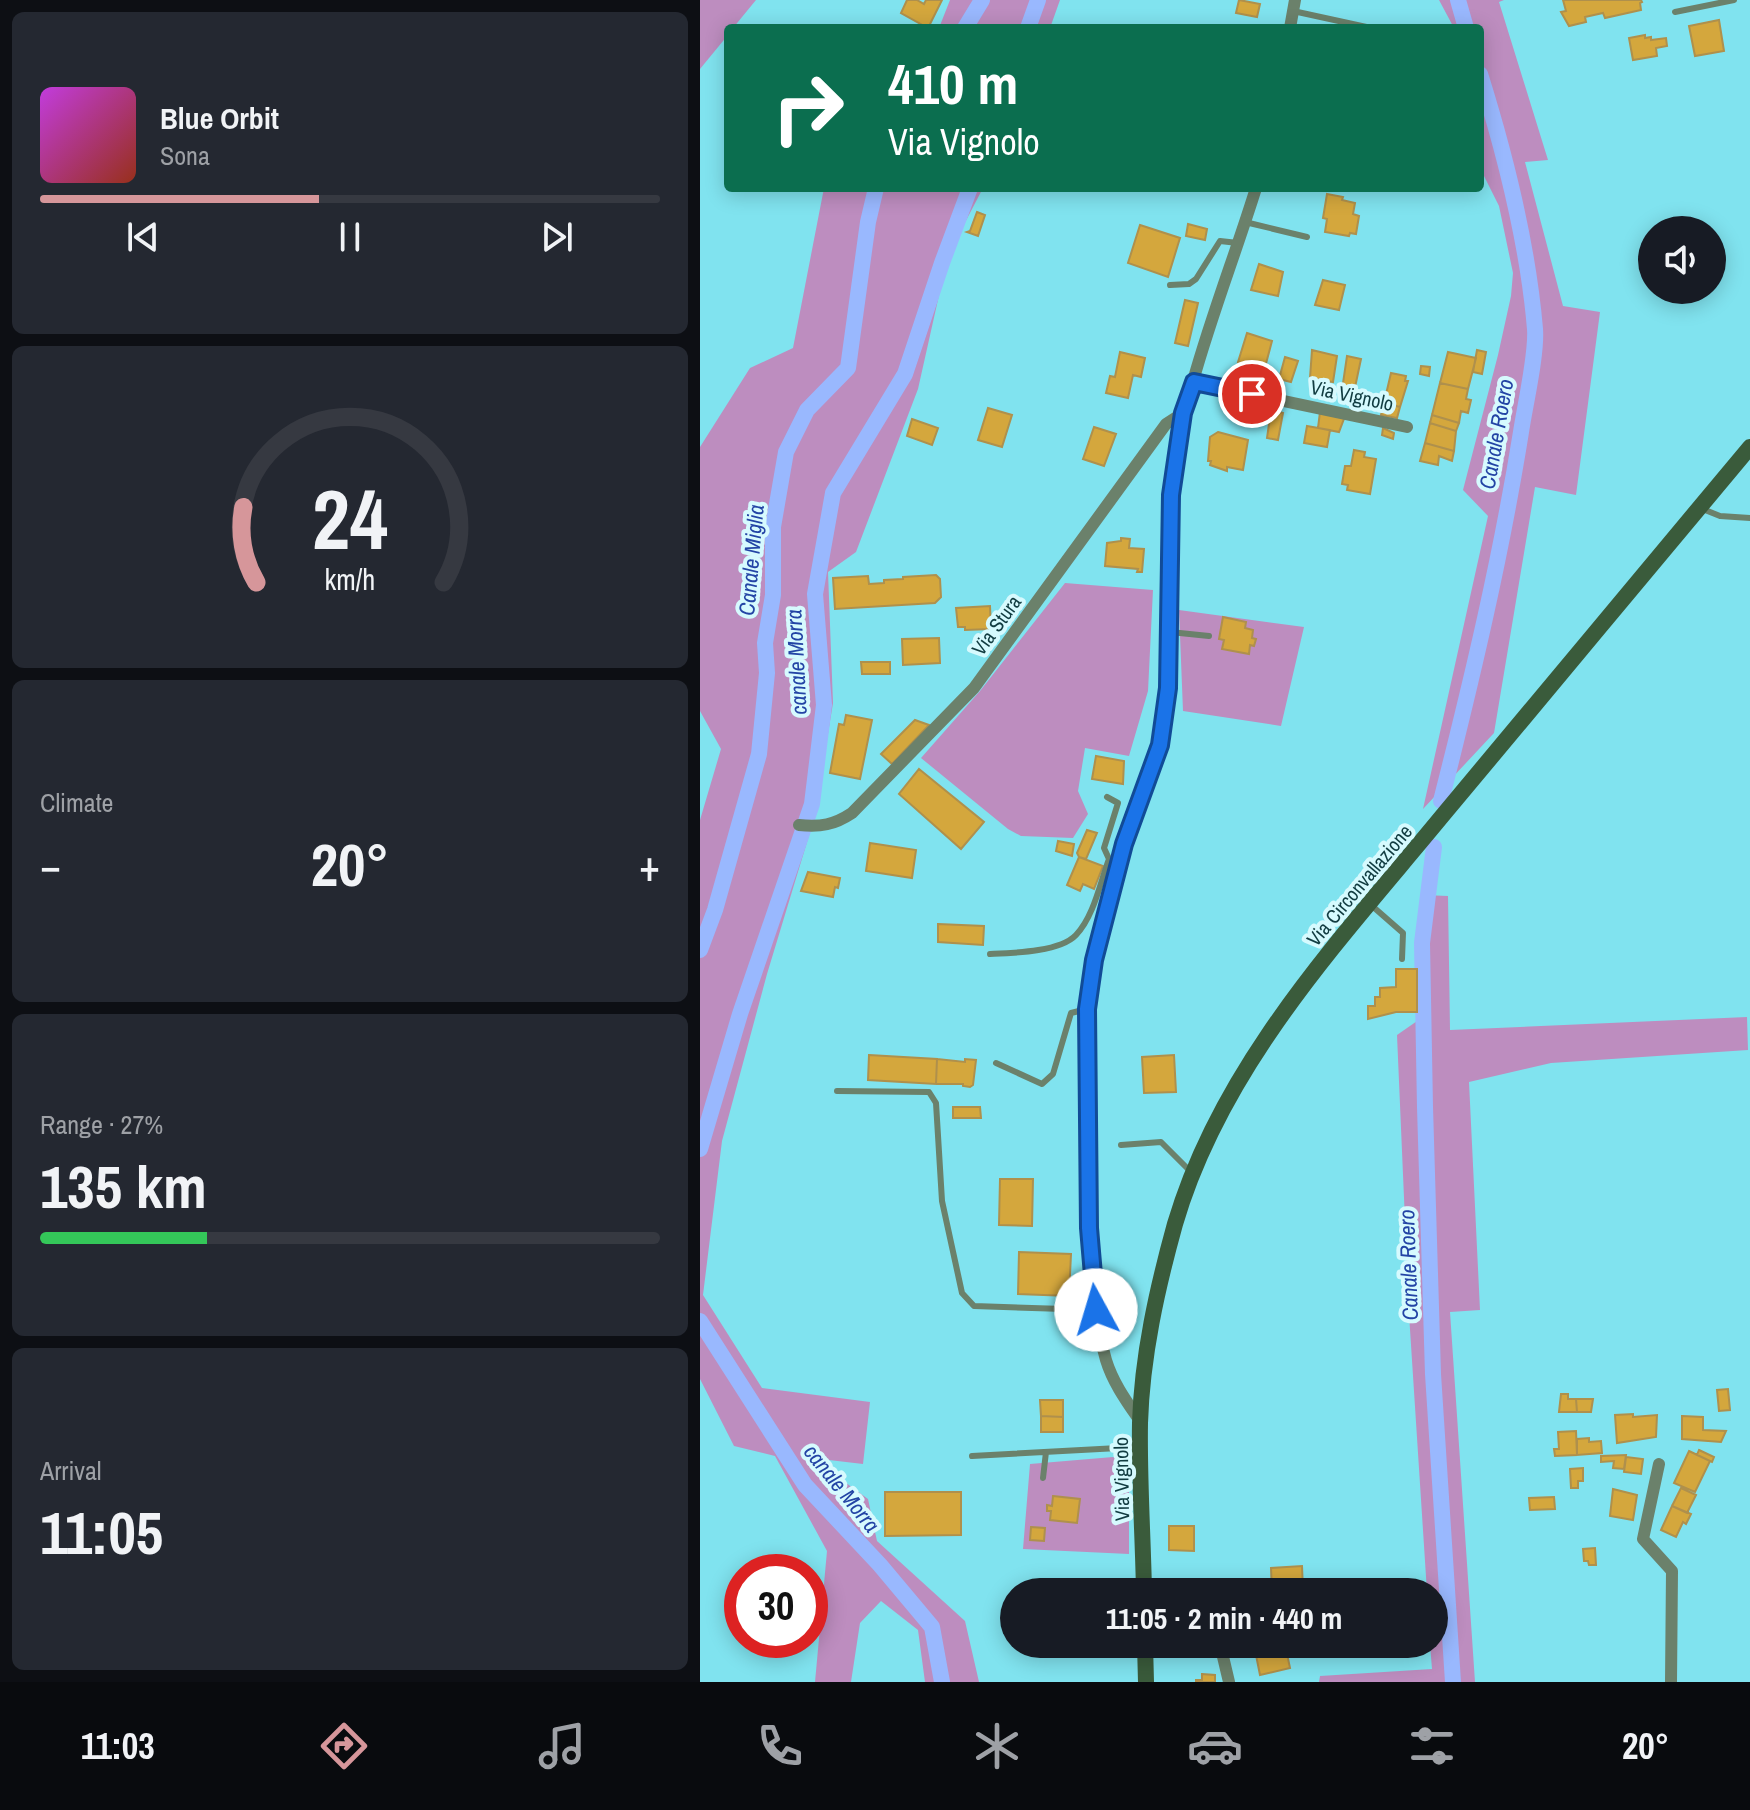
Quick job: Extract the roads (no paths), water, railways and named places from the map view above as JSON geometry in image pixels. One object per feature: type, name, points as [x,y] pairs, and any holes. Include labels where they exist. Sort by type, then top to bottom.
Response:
[{"type":"main road","name":"Via Circonvallazione","points":[[1140,1421],[1157,1295],[1176,1222],[1193,1173],[1221,1110],[1251,1060],[1318,966],[1750,447]]},
{"type":"main road","name":"Via Vignolo","points":[[1140,1421],[1144,1578]]},
{"type":"main road","points":[[1145,1658],[1146,1682]]},
{"type":"street","name":"Via Vignolo","points":[[1140,1421],[1118,1388],[1107,1361],[1096,1310],[1089,1228],[1087,1009],[1114,861],[1160,745],[1168,688],[1171,495],[1183,413],[1255,192]]},
{"type":"street","name":"Via Vignolo","points":[[1194,382],[1407,427]]},
{"type":"street","name":"Via Stura","points":[[805,825],[837,823],[852,813],[974,688],[1166,424],[1183,413]]},
{"type":"street","points":[[1659,1464],[1643,1539],[1672,1571],[1671,1682]]},
{"type":"street","points":[[1223,1658],[1229,1682]]},
{"type":"lane","points":[[1675,12],[1734,0]]},
{"type":"lane","points":[[1294,5],[1358,24]]},
{"type":"lane","points":[[1245,222],[1307,237]]},
{"type":"lane","points":[[1170,285],[1189,284],[1196,279],[1220,241],[1238,243]]},
{"type":"lane","points":[[1700,508],[1720,516],[1750,518]]},
{"type":"lane","points":[[1170,632],[1209,636]]},
{"type":"lane","points":[[990,954],[1022,953],[1062,943],[1075,936],[1087,919],[1114,861],[1104,848],[1118,803],[1107,797]]},
{"type":"lane","points":[[1369,904],[1403,933],[1402,959]]},
{"type":"lane","points":[[996,1063],[1042,1084],[1053,1074],[1071,1013],[1087,1009]]},
{"type":"lane","points":[[837,1091],[929,1092],[936,1103],[942,1201],[962,1293],[974,1306],[1096,1310]]},
{"type":"lane","points":[[1121,1145],[1161,1142],[1193,1173]]},
{"type":"lane","points":[[972,1456],[1140,1446]]},
{"type":"lane","points":[[1043,1478],[1046,1452]]},
{"type":"waterway","name":"Canale Miglia","points":[[967,24],[982,0]]},
{"type":"waterway","name":"canale Morra","points":[[1029,24],[1038,0]]},
{"type":"waterway","name":"Canale Roero","points":[[1458,0],[1465,24]]},
{"type":"waterway","name":"Canale Roero","points":[[1441,801],[1495,572],[1535,339],[1532,297],[1521,232],[1484,88]]},
{"type":"waterway","name":"Canale Miglia","points":[[700,950],[715,910],[759,754],[767,673],[765,643],[773,595],[773,527],[786,452],[807,410],[848,368],[868,222],[875,192]]},
{"type":"waterway","name":"canale Morra","points":[[700,1149],[740,1014],[812,804],[824,705],[815,594],[833,493],[905,374],[969,192]]},
{"type":"waterway","name":"Canale Roero","points":[[1434,847],[1422,943],[1425,1107],[1433,1374],[1453,1682]]},
{"type":"waterway","name":"canale Morra","points":[[700,1321],[805,1485],[880,1565],[932,1627],[942,1682]]}]
